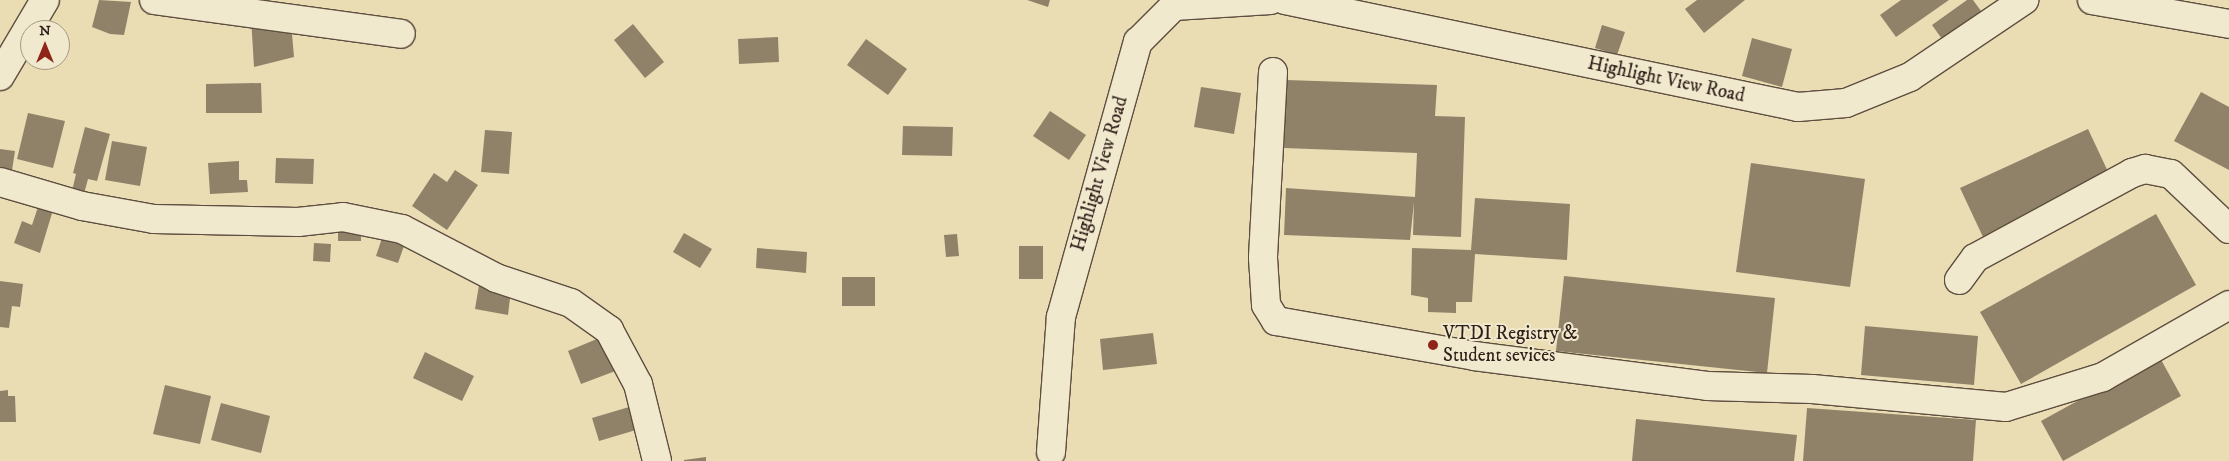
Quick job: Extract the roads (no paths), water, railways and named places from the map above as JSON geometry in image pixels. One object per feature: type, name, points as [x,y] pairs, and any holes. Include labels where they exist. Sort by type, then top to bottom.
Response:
[{"type":"street","points":[[0,76],[45,0]]},
{"type":"street","points":[[154,0],[401,34]]},
{"type":"street","name":"Highlight View Road","points":[[1051,452],[1061,317],[1138,42],[1174,6],[1270,0]]},
{"type":"street","name":"Highlight View Road","points":[[1284,0],[1798,107],[1846,103],[1910,77],[2024,0]]},
{"type":"street","points":[[2092,0],[2229,24]]},
{"type":"street","points":[[1273,72],[1263,258],[1266,305],[1276,321],[1465,354],[1707,386],[1812,389],[2006,407],[2104,377],[2229,305]]},
{"type":"street","points":[[1959,280],[1975,258],[2132,173],[2145,169],[2171,174],[2229,229]]},
{"type":"street","points":[[0,182],[82,206],[154,218],[298,222],[342,217],[402,228],[496,278],[571,302],[609,330],[638,384],[657,461]]},
{"type":"place","name":"VTDI Registry & Student sevices","points":[[1433,345]]}]
